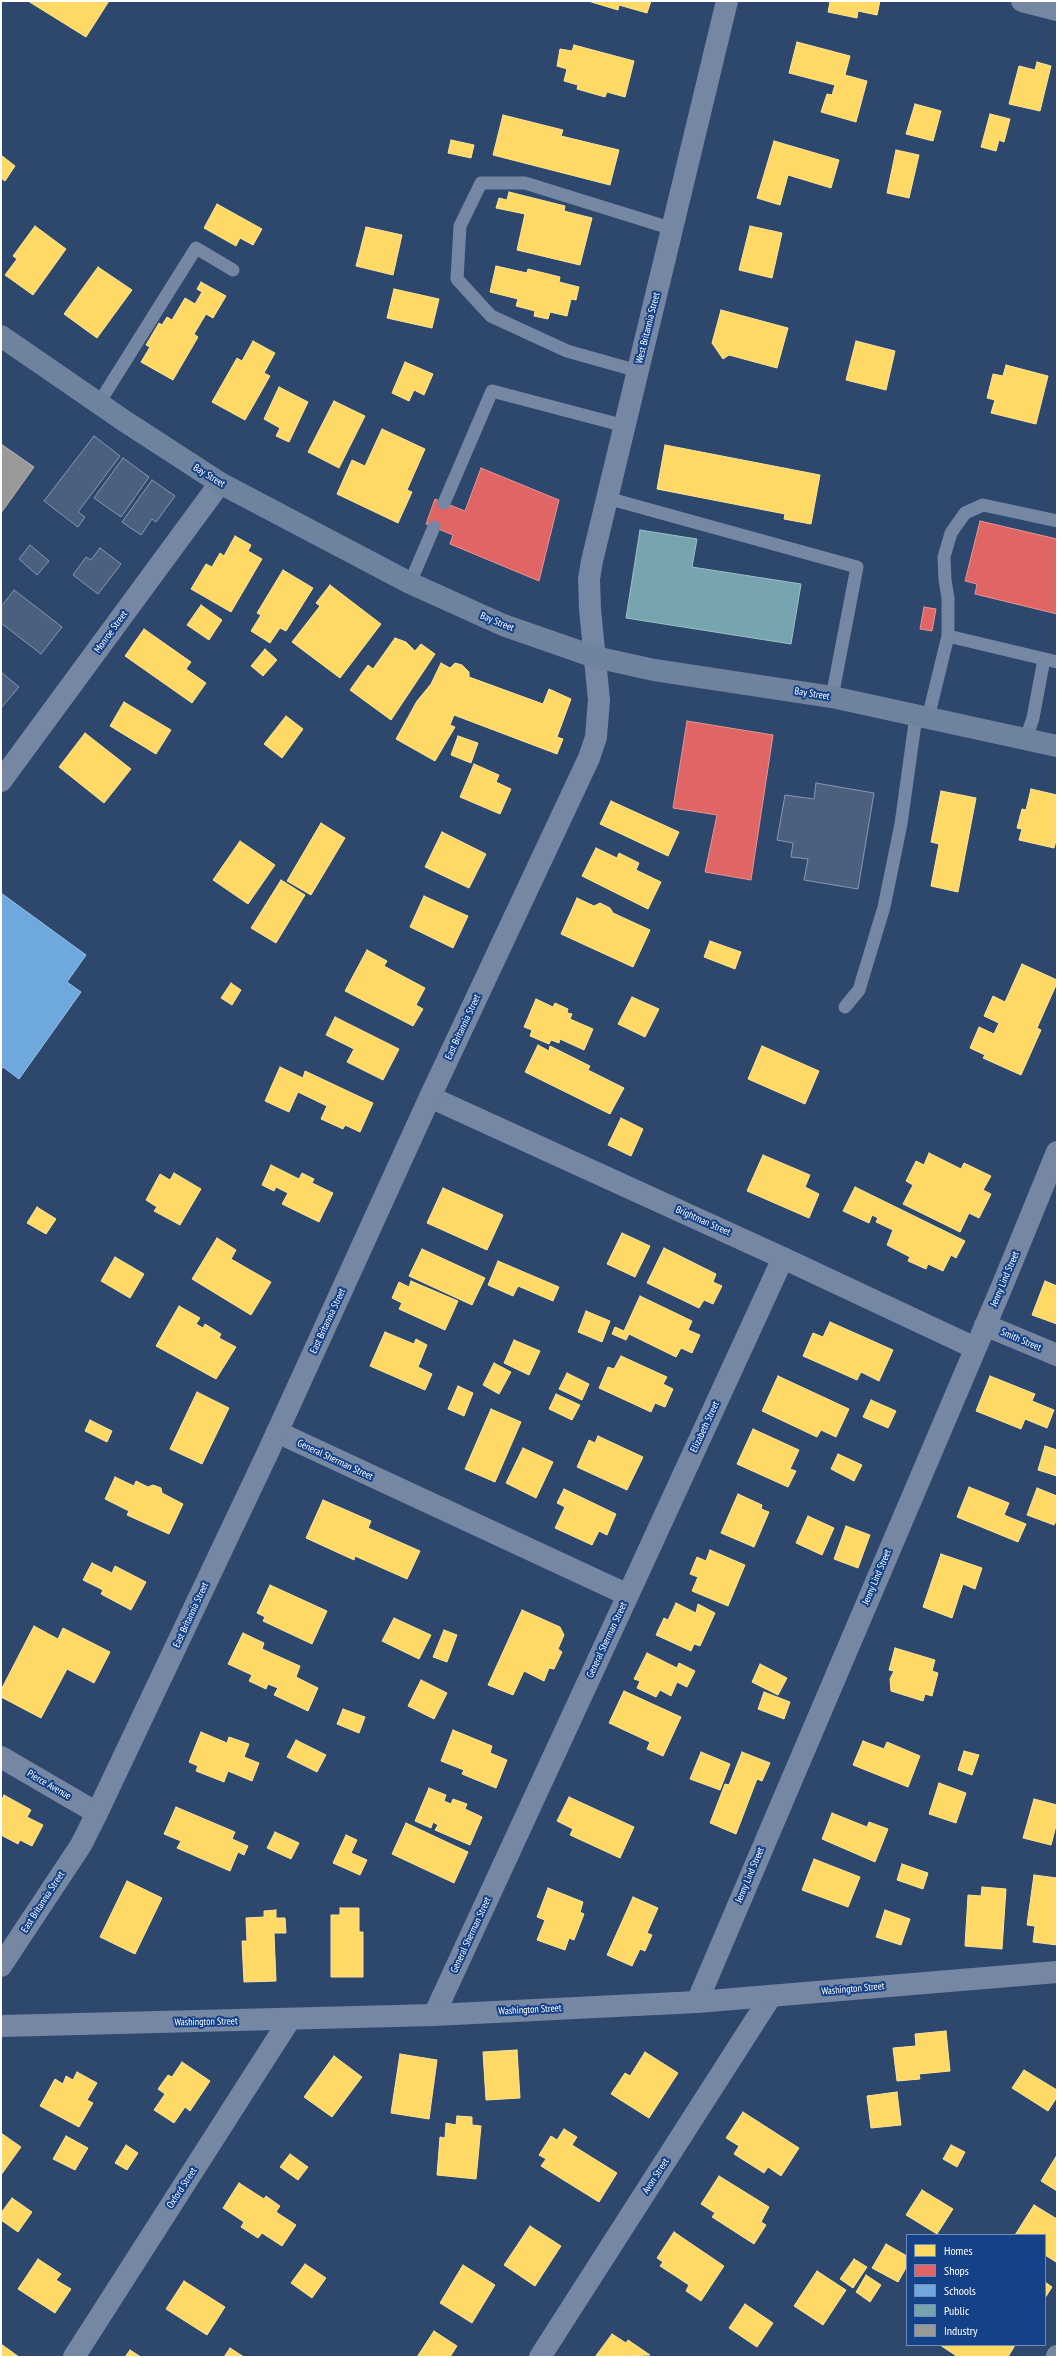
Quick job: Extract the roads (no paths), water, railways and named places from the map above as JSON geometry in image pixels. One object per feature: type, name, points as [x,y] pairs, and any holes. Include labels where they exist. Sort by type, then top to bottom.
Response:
[{"type":"main road","name":"Bay Street","points":[[1,336],[220,483],[410,583],[503,625],[595,656],[654,670],[832,697],[1057,746]]},
{"type":"street","name":"West Britannia Street","points":[[595,656],[589,579],[607,498],[728,1]]},
{"type":"street","points":[[1022,1],[1057,10]]},
{"type":"street","name":"Monroe Street","points":[[1,781],[220,483]]},
{"type":"street","name":"East Britannia Street","points":[[1,1966],[80,1845],[98,1813],[277,1432],[430,1097],[589,758],[596,737],[599,700],[595,656]]},
{"type":"street","name":"Brightman Street","points":[[430,1097],[783,1258],[975,1348]]},
{"type":"street","name":"Jenny Lind Street","points":[[697,2002],[1057,1152]]},
{"type":"street","name":"Elizabeth Street","points":[[628,1595],[783,1258]]},
{"type":"street","name":"Smith Street","points":[[985,1325],[1057,1355]]},
{"type":"street","name":"General Sherman Street","points":[[277,1432],[628,1595],[434,2015]]},
{"type":"street","name":"Pierce Avenue","points":[[1,1757],[98,1813]]},
{"type":"street","name":"Washington Street","points":[[1,2026],[290,2020],[434,2015],[697,2002],[1057,1972]]},
{"type":"street","name":"Avon Street","points":[[540,2357],[771,1996]]},
{"type":"street","name":"Oxford Street","points":[[74,2357],[290,2020]]},
{"type":"lane","points":[[638,372],[567,351],[491,316],[457,279],[460,226],[481,183],[525,183],[672,228]]},
{"type":"lane","points":[[99,403],[196,248],[233,270]]},
{"type":"lane","points":[[444,503],[492,391],[625,426]]},
{"type":"lane","points":[[607,498],[857,567],[832,697]]},
{"type":"lane","points":[[845,1007],[859,990],[884,907],[922,717],[948,636],[948,598],[945,580],[944,556],[951,533],[965,513],[983,504],[1057,521]]},
{"type":"lane","points":[[410,583],[434,527]]},
{"type":"lane","points":[[948,636],[1051,661],[1026,739]]}]
